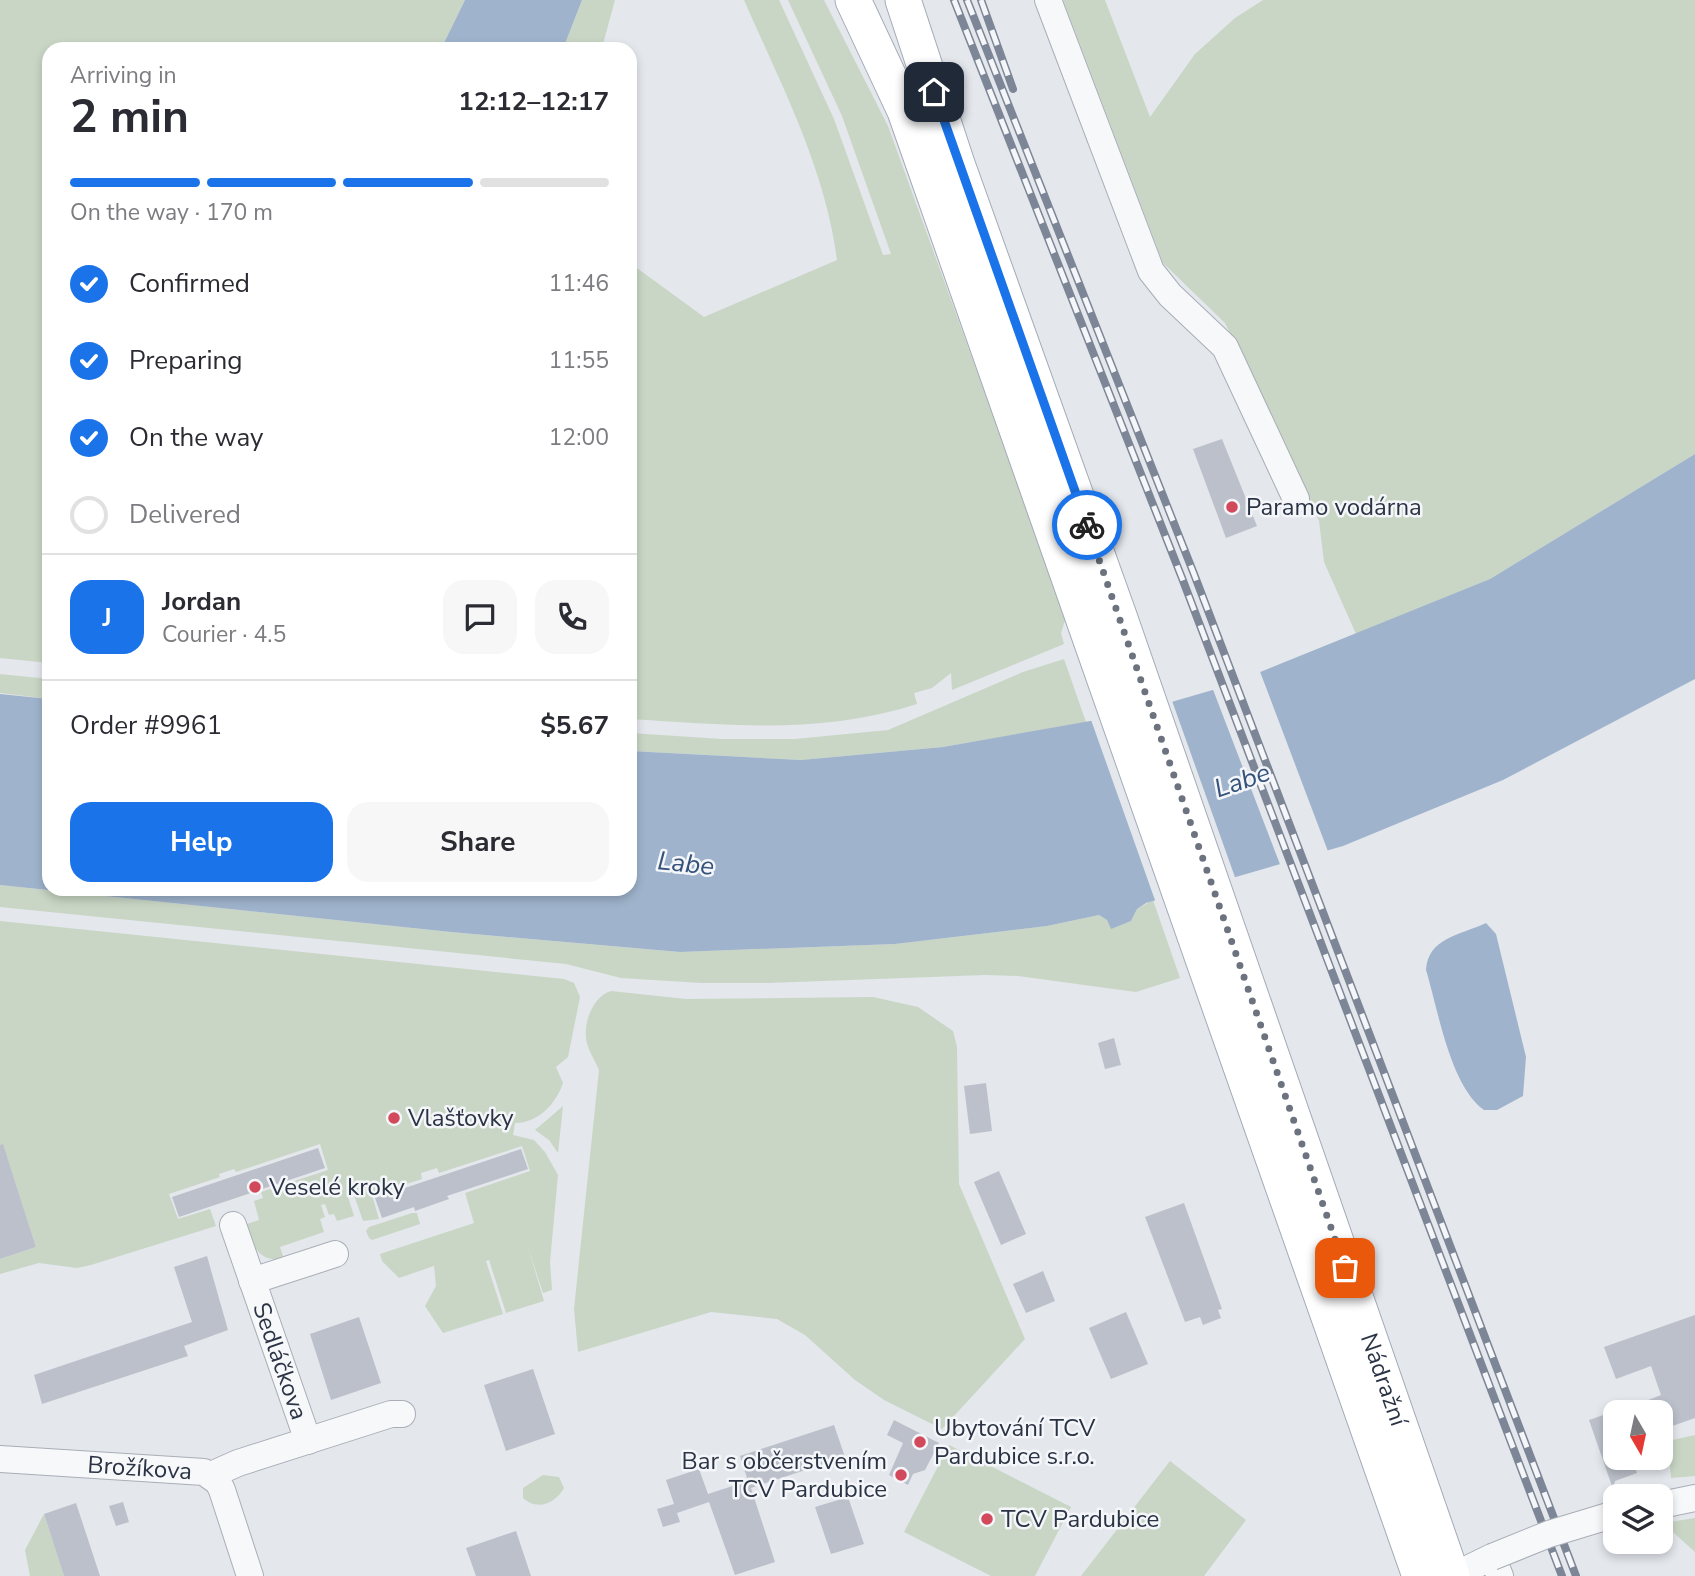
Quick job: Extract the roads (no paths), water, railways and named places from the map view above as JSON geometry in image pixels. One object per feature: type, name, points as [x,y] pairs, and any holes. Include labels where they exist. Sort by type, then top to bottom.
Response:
[{"type":"main road","points":[[853,0],[905,111],[1085,625],[1230,989]]},
{"type":"main road","points":[[884,0],[908,45],[957,164]]},
{"type":"main road","points":[[903,0],[957,164],[1119,616],[1230,989]]},
{"type":"main road","name":"Nádražní","points":[[1230,989],[1420,1576]]},
{"type":"main road","name":"Nádražní","points":[[1230,989],[1452,1576]]},
{"type":"street","points":[[1048,0],[1151,271],[1170,295],[1225,347],[1296,499]]},
{"type":"street","name":"Sedláčkova","points":[[233,1225],[308,1441]]},
{"type":"street","name":"Sedláčkova","points":[[252,1281],[335,1254]]},
{"type":"street","name":"Sedláčkova","points":[[220,1471],[391,1414],[402,1415]]},
{"type":"street","name":"Brožíkova","points":[[0,1459],[220,1471],[222,1490],[250,1576]]},
{"type":"street","points":[[1452,1576],[1496,1567],[1549,1534],[1603,1518]]},
{"type":"water","points":[[465,0],[582,0],[566,42],[444,42]]},
{"type":"water","name":"Labe","points":[[1695,454],[1695,679],[1503,780],[1343,846],[1146,903],[1137,909],[1131,921],[1111,929],[1107,920],[1099,915],[1047,926],[895,944],[680,952],[451,932],[106,896],[637,896],[637,751],[801,760],[943,747],[1130,714],[1223,687],[1490,579]]},
{"type":"water","points":[[0,694],[42,698],[42,889],[0,885]]},
{"type":"water","points":[[1486,923],[1496,934],[1526,1057],[1523,1096],[1497,1110],[1484,1110],[1472,1099],[1462,1083],[1447,1046],[1426,970],[1428,959],[1439,944]]},
{"type":"railway","points":[[954,0],[1182,578],[1562,1576]]},
{"type":"railway","points":[[967,0],[1194,574],[1576,1576]]},
{"type":"railway","points":[[981,0],[1013,89]]},
{"type":"place","name":"Paramo vodárna","points":[[1232,507]]},
{"type":"place","name":"Vlašťovky","points":[[394,1118]]},
{"type":"place","name":"Veselé kroky","points":[[255,1187]]},
{"type":"place","name":"Ubytování TCV Pardubice s.r.o.","points":[[920,1442]]},
{"type":"place","name":"Bar s občerstvením TCV Pardubice","points":[[901,1475]]},
{"type":"place","name":"TCV Pardubice","points":[[987,1519]]}]
